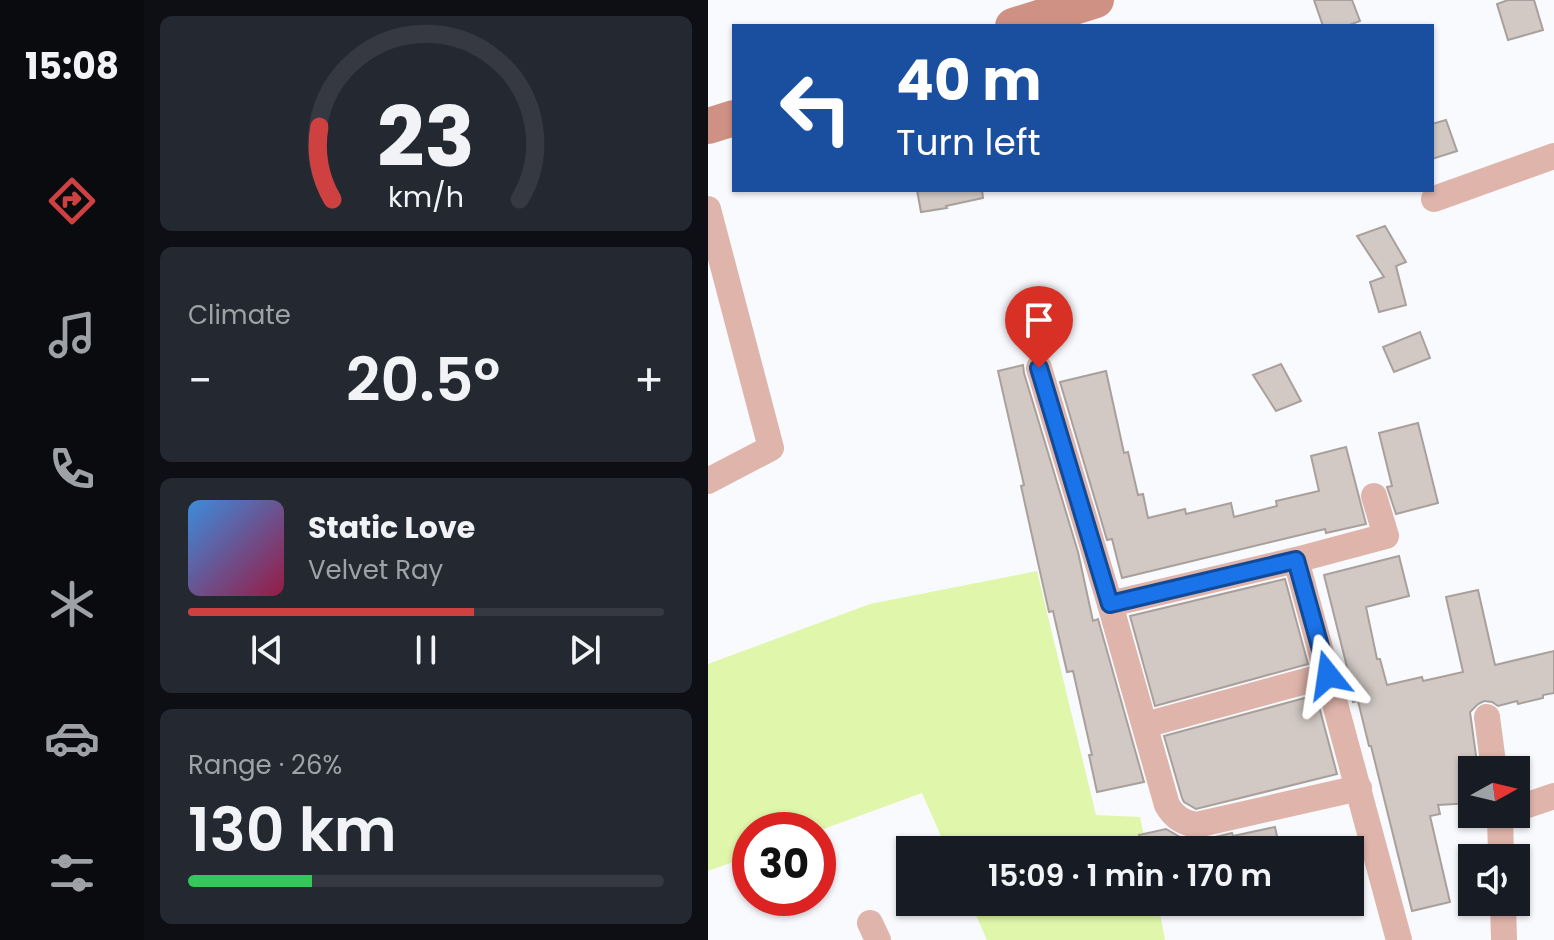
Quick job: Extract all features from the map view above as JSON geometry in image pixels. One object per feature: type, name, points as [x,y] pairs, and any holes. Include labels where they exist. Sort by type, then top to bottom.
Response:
[{"type":"street","points":[[1019,24],[1096,0]]},
{"type":"street","points":[[708,126],[732,119]]},
{"type":"street","points":[[1434,199],[1554,156]]},
{"type":"street","points":[[708,209],[771,448],[708,481]]},
{"type":"street","points":[[1039,368],[1167,805],[1173,814],[1196,825],[1359,788]]},
{"type":"street","points":[[1110,604],[1386,536],[1374,496]]},
{"type":"street","points":[[1296,560],[1399,940]]},
{"type":"street","points":[[1145,725],[1328,675]]},
{"type":"street","points":[[1487,717],[1492,756]]},
{"type":"street","points":[[1530,804],[1554,796]]},
{"type":"street","points":[[1503,916],[1504,940]]},
{"type":"green space","points":[[1037,571],[1096,815],[1140,817],[1144,836],[941,836],[922,793],[836,824],[836,812],[732,812],[732,862],[708,871],[708,664],[870,604]]},
{"type":"green space","points":[[976,916],[1161,916],[1165,940],[987,940]]},
{"type":"building","points":[[1314,0],[1352,0],[1360,21],[1322,24]]},
{"type":"building","points":[[1508,0],[1534,0],[1543,30],[1508,40],[1497,4]]},
{"type":"building","points":[[1446,120],[1457,151],[1434,158],[1434,123]]},
{"type":"building","points":[[917,192],[982,192],[983,198],[921,212]]},
{"type":"building","points":[[1385,226],[1406,262],[1396,266],[1406,305],[1379,312],[1370,282],[1384,277],[1357,236]]},
{"type":"building","points":[[1420,332],[1430,358],[1394,372],[1383,347]]},
{"type":"building","points":[[1281,364],[1301,401],[1276,411],[1253,375]]},
{"type":"building","points":[[1023,365],[1078,552],[1093,621],[1098,619],[1144,782],[1097,792],[1073,671],[1067,672],[1053,611],[1049,612],[998,371]]},
{"type":"building","points":[[1106,371],[1124,453],[1128,452],[1138,495],[1143,494],[1148,518],[1185,509],[1186,514],[1231,503],[1234,517],[1277,506],[1276,501],[1319,491],[1311,456],[1346,447],[1366,524],[1326,533],[1325,529],[1122,578],[1112,539],[1107,540],[1060,382]]},
{"type":"building","points":[[1418,423],[1438,503],[1396,514],[1387,487],[1392,486],[1379,433]]},
{"type":"building","points":[[1399,556],[1409,596],[1366,607],[1377,659],[1380,659],[1387,685],[1463,672],[1446,597],[1478,590],[1495,665],[1554,651],[1554,693],[1518,704],[1517,701],[1498,706],[1484,701],[1470,712],[1476,756],[1458,756],[1458,804],[1438,805],[1440,814],[1430,816],[1450,902],[1412,911],[1371,746],[1358,701],[1353,702],[1324,575]]},
{"type":"building","points":[[1285,579],[1308,664],[1155,706],[1130,616]]},
{"type":"building","points":[[1316,695],[1337,774],[1196,809],[1184,802],[1164,736]]},
{"type":"building","points":[[1275,827],[1277,836],[1233,836]]},
{"type":"building","points":[[1166,829],[1178,836],[1139,836],[1139,835]]},
{"type":"route","points":[[1039,368],[1110,604],[1296,560],[1328,675]]}]
